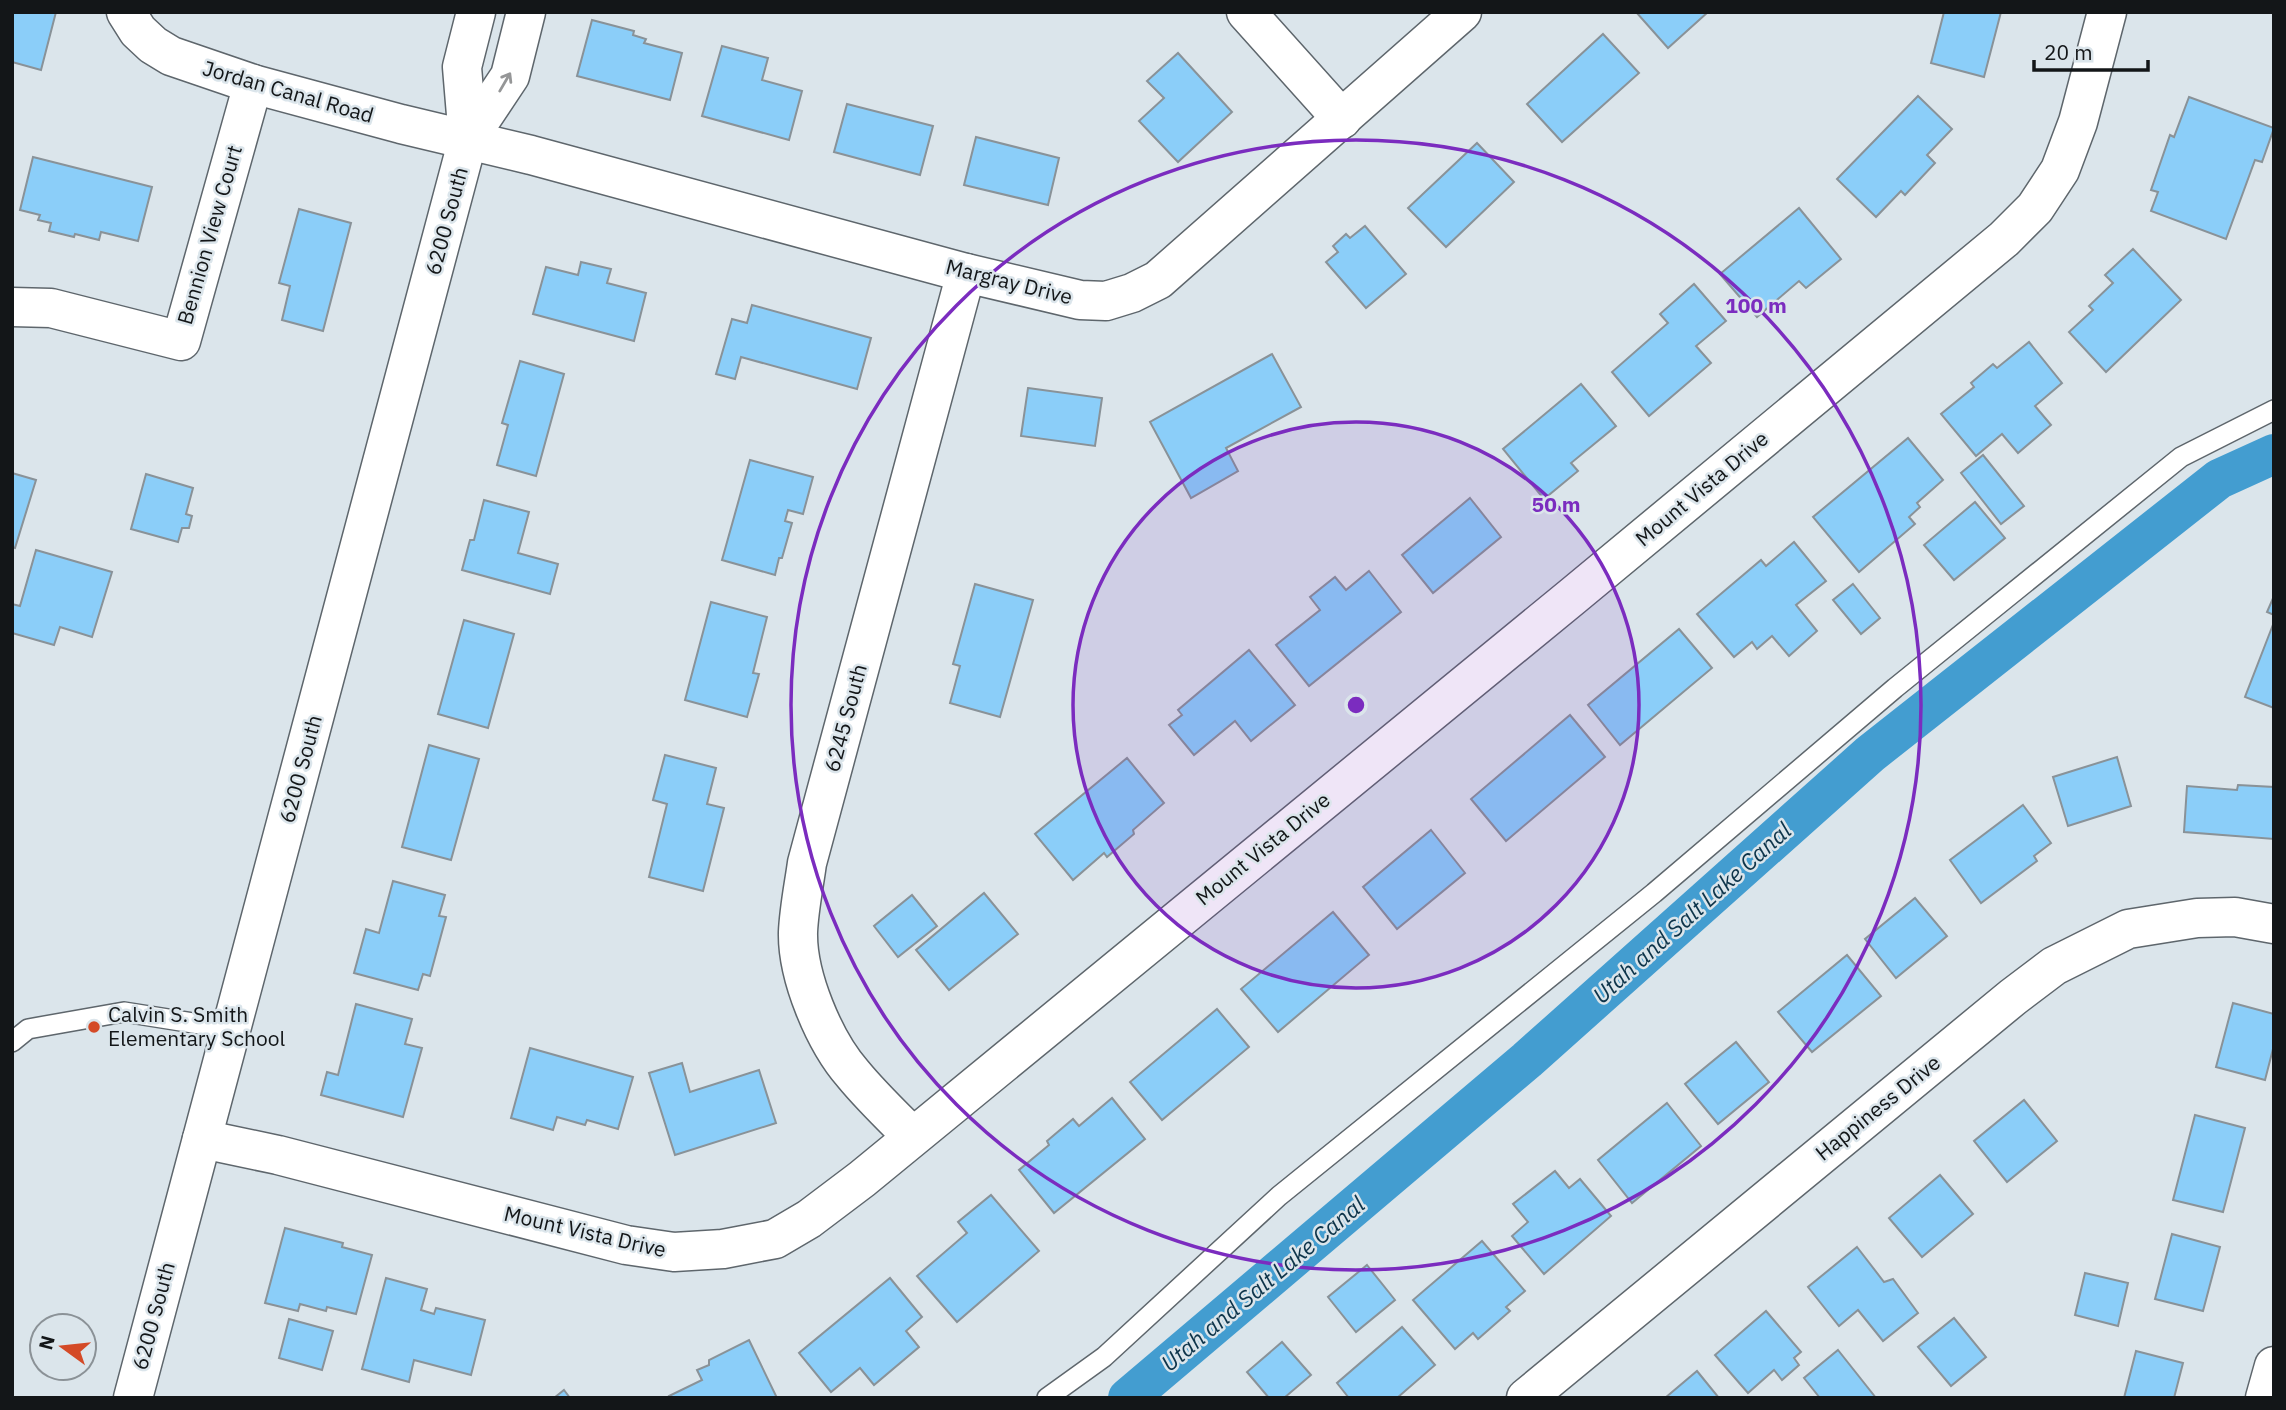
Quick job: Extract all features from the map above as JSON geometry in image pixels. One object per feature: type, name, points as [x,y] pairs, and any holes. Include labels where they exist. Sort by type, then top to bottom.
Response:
[{"type":"street","name":"Jordan Canal Road","points":[[126,12],[138,32],[171,56],[253,84],[468,139]]},
{"type":"street","name":"6200 South","points":[[468,139],[461,66],[476,12]]},
{"type":"street","name":"6200 South","points":[[133,1398],[468,139],[510,76],[526,12]]},
{"type":"street","points":[[1246,12],[1342,119]]},
{"type":"street","name":"Margray Drive","points":[[468,139],[966,273],[1080,300],[1105,300],[1132,293],[1158,280],[1462,12]]},
{"type":"street","name":"Mount Vista Drive","points":[[202,1139],[278,1155],[626,1245],[674,1252],[723,1248],[775,1239],[809,1219],[863,1178],[1573,596],[2004,239],[2035,208],[2060,170],[2078,122],[2107,12]]},
{"type":"street","name":"Bennion View Court","points":[[12,307],[51,308],[181,341],[253,84]]},
{"type":"street","name":"6245 South","points":[[912,1136],[852,1073],[831,1042],[815,1011],[803,973],[798,933],[807,863],[966,273]]},
{"type":"street","name":"Happiness Drive","points":[[1526,1398],[2054,966],[2128,929],[2197,918],[2235,917],[2274,924]]},
{"type":"street","points":[[2265,1398],[2274,1366]]},
{"type":"lane","points":[[1047,1398],[1104,1357],[1279,1196],[1654,893],[1895,688],[2181,457],[2274,410]]},
{"type":"lane","points":[[12,1042],[28,1029],[124,1012],[232,1029]]},
{"type":"building","points":[[12,12],[56,12],[41,70],[12,62]]},
{"type":"building","points":[[1636,12],[1708,12],[1668,48]]},
{"type":"building","points":[[1944,12],[2001,12],[1984,77],[1931,63]]},
{"type":"building","points":[[592,20],[634,31],[633,35],[646,39],[644,43],[682,53],[670,100],[577,76]]},
{"type":"building","points":[[1603,34],[1639,73],[1562,142],[1527,104]]},
{"type":"building","points":[[722,46],[768,58],[762,80],[802,91],[789,140],[702,116]]},
{"type":"building","points":[[1178,53],[1232,112],[1178,162],[1139,121],[1164,98],[1147,81]]},
{"type":"building","points":[[1918,96],[1952,129],[1927,155],[1935,163],[1905,195],[1901,191],[1876,217],[1837,179]]},
{"type":"building","points":[[2189,97],[2274,128],[2262,162],[2255,160],[2226,239],[2151,211],[2158,192],[2151,190],[2170,135],[2174,137]]},
{"type":"building","points":[[847,104],[933,126],[920,175],[834,152]]},
{"type":"building","points":[[976,137],[1059,158],[1048,205],[964,185]]},
{"type":"building","points":[[1477,143],[1514,182],[1446,247],[1408,208]]},
{"type":"building","points":[[33,157],[152,187],[138,241],[101,232],[99,240],[49,231],[51,223],[38,220],[40,215],[20,210]]},
{"type":"building","points":[[1799,208],[1841,259],[1806,288],[1799,281],[1757,317],[1720,274]]},
{"type":"building","points":[[299,209],[351,223],[323,331],[282,320],[290,286],[279,283]]},
{"type":"building","points":[[1365,226],[1406,274],[1366,308],[1326,262],[1338,252],[1333,246],[1346,234],[1350,238]]},
{"type":"building","points":[[2133,249],[2181,300],[2106,372],[2069,332],[2093,310],[2089,306],[2113,283],[2105,275]]},
{"type":"building","points":[[581,262],[611,269],[607,283],[646,293],[634,341],[533,314],[546,267],[578,275]]},
{"type":"building","points":[[1694,284],[1726,321],[1696,346],[1711,363],[1649,416],[1612,372],[1668,323],[1660,314]]},
{"type":"building","points":[[752,305],[871,338],[857,389],[741,357],[735,379],[716,374],[732,319],[747,323]]},
{"type":"building","points":[[2029,342],[2062,383],[2035,406],[2051,425],[2018,453],[2002,434],[1976,456],[1941,414],[1974,387],[1971,383],[1993,364],[1997,368]]},
{"type":"building","points":[[1272,354],[1301,407],[1226,448],[1238,471],[1191,498],[1150,422]]},
{"type":"building","points":[[520,361],[564,374],[536,476],[497,465],[508,425],[502,423]]},
{"type":"building","points":[[1581,384],[1616,426],[1571,463],[1578,471],[1544,499],[1503,449]]},
{"type":"building","points":[[1028,388],[1102,398],[1095,446],[1021,436]]},
{"type":"building","points":[[1908,438],[1943,480],[1917,503],[1920,507],[1909,517],[1915,524],[1859,572],[1813,517]]},
{"type":"building","points":[[1983,455],[2024,506],[2001,524],[1961,473]]},
{"type":"building","points":[[750,460],[813,477],[803,514],[788,510],[785,521],[792,523],[775,575],[722,560]]},
{"type":"building","points":[[12,473],[36,480],[15,548],[12,547]]},
{"type":"building","points":[[146,474],[193,488],[186,514],[192,516],[189,528],[182,528],[178,542],[131,529]]},
{"type":"building","points":[[1470,498],[1501,537],[1433,593],[1402,555]]},
{"type":"building","points":[[484,500],[529,512],[518,553],[558,564],[550,594],[462,570],[470,540],[474,540]]},
{"type":"building","points":[[1975,502],[2005,538],[1954,580],[1924,545]]},
{"type":"building","points":[[1794,542],[1826,581],[1796,605],[1817,631],[1789,656],[1772,636],[1757,649],[1752,642],[1734,657],[1697,614],[1761,560],[1766,566]]},
{"type":"building","points":[[36,550],[112,572],[92,637],[60,627],[54,645],[12,633],[12,604],[20,606]]},
{"type":"building","points":[[1369,571],[1401,612],[1309,686],[1276,645],[1320,610],[1310,597],[1335,577],[1346,590]]},
{"type":"building","points":[[975,584],[1033,600],[1000,717],[950,703],[960,666],[953,664]]},
{"type":"building","points":[[1853,584],[1880,618],[1861,634],[1833,600]]},
{"type":"building","points":[[2274,596],[2274,615],[2267,612]]},
{"type":"building","points":[[711,602],[767,617],[753,673],[759,674],[747,717],[685,700]]},
{"type":"building","points":[[464,620],[514,634],[488,728],[438,714]]},
{"type":"building","points":[[2274,622],[2274,708],[2245,697]]},
{"type":"building","points":[[1679,629],[1712,668],[1620,745],[1588,705]]},
{"type":"building","points":[[1249,650],[1295,705],[1251,741],[1235,721],[1194,755],[1169,725],[1182,715],[1178,710]]},
{"type":"building","points":[[1570,715],[1605,757],[1506,841],[1471,799]]},
{"type":"building","points":[[429,745],[479,759],[451,860],[402,847]]},
{"type":"building","points":[[665,755],[716,768],[707,804],[724,808],[703,891],[649,877],[667,804],[653,800]]},
{"type":"building","points":[[2117,757],[2131,806],[2068,826],[2053,777]]},
{"type":"building","points":[[1127,758],[1164,803],[1107,857],[1104,853],[1073,880],[1035,834]]},
{"type":"building","points":[[2238,785],[2274,787],[2274,839],[2184,832],[2187,786],[2237,790]]},
{"type":"building","points":[[2023,805],[2051,843],[2034,856],[2037,861],[1981,903],[1950,860]]},
{"type":"building","points":[[1431,830],[1465,873],[1397,929],[1363,887]]},
{"type":"building","points":[[393,881],[445,895],[439,916],[446,917],[430,976],[423,974],[418,990],[354,973],[366,929],[379,933]]},
{"type":"building","points":[[984,893],[1018,934],[949,990],[916,950]]},
{"type":"building","points":[[912,895],[937,926],[898,957],[874,926]]},
{"type":"building","points":[[1915,898],[1947,936],[1896,978],[1865,939]]},
{"type":"building","points":[[1333,912],[1369,955],[1278,1032],[1241,989]]},
{"type":"building","points":[[1847,955],[1881,996],[1812,1052],[1778,1012]]},
{"type":"building","points":[[2233,1003],[2274,1014],[2274,1045],[2265,1080],[2216,1067]]},
{"type":"building","points":[[356,1004],[412,1019],[405,1044],[422,1048],[403,1117],[321,1095],[327,1072],[338,1075]]},
{"type":"building","points":[[1217,1009],[1249,1047],[1162,1120],[1130,1082]]},
{"type":"building","points":[[1736,1042],[1769,1082],[1718,1124],[1685,1084]]},
{"type":"building","points":[[530,1048],[633,1077],[618,1129],[587,1120],[585,1125],[557,1117],[553,1130],[511,1118]]},
{"type":"building","points":[[682,1063],[690,1092],[759,1070],[776,1123],[675,1155],[649,1073]]},
{"type":"building","points":[[1112,1098],[1145,1139],[1054,1213],[1019,1170],[1049,1145],[1047,1141],[1073,1119],[1079,1126]]},
{"type":"building","points":[[2024,1100],[2057,1141],[2007,1182],[1974,1141]]},
{"type":"building","points":[[1667,1103],[1701,1146],[1632,1203],[1598,1160]]},
{"type":"building","points":[[2195,1115],[2245,1128],[2223,1212],[2173,1200]]},
{"type":"building","points":[[1555,1171],[1569,1188],[1580,1179],[1611,1216],[1544,1274],[1512,1236],[1528,1222],[1513,1204]]},
{"type":"building","points":[[1940,1175],[1973,1214],[1922,1257],[1889,1218]]},
{"type":"building","points":[[991,1195],[1039,1251],[957,1322],[917,1276],[967,1233],[958,1222]]},
{"type":"building","points":[[285,1228],[343,1243],[342,1247],[372,1255],[356,1314],[327,1307],[326,1311],[300,1304],[298,1311],[265,1303]]},
{"type":"building","points":[[2172,1234],[2220,1247],[2203,1311],[2155,1299]]},
{"type":"building","points":[[1482,1241],[1525,1291],[1506,1307],[1510,1311],[1478,1339],[1473,1333],[1455,1349],[1413,1300]]},
{"type":"building","points":[[1857,1247],[1884,1282],[1893,1279],[1918,1313],[1883,1341],[1858,1310],[1839,1326],[1808,1287]]},
{"type":"building","points":[[1367,1265],[1395,1300],[1356,1332],[1328,1297]]},
{"type":"building","points":[[2085,1273],[2128,1283],[2118,1326],[2075,1315]]},
{"type":"building","points":[[386,1278],[427,1289],[421,1310],[434,1314],[436,1308],[485,1320],[471,1375],[414,1360],[409,1382],[362,1369]]},
{"type":"building","points":[[890,1278],[922,1317],[906,1331],[919,1347],[874,1385],[860,1368],[831,1392],[799,1353]]},
{"type":"building","points":[[1766,1311],[1801,1352],[1794,1358],[1799,1365],[1782,1380],[1774,1370],[1748,1393],[1715,1355]]},
{"type":"building","points":[[1954,1318],[1986,1357],[1951,1386],[1918,1347]]},
{"type":"building","points":[[289,1319],[333,1331],[322,1370],[279,1358]]},
{"type":"building","points":[[1402,1327],[1435,1365],[1397,1398],[1349,1398],[1337,1383]]},
{"type":"building","points":[[749,1340],[777,1398],[670,1398],[669,1396],[702,1380],[697,1370],[709,1365],[709,1360]]},
{"type":"building","points":[[1282,1342],[1311,1375],[1284,1398],[1269,1398],[1247,1372]]},
{"type":"building","points":[[1838,1350],[1876,1398],[1820,1398],[1804,1378]]},
{"type":"building","points":[[2136,1351],[2183,1363],[2174,1398],[2124,1398]]},
{"type":"building","points":[[1697,1371],[1719,1398],[1665,1398]]},
{"type":"building","points":[[564,1390],[570,1398],[554,1398]]},
{"type":"waterway","name":"Utah and Salt Lake Canal","points":[[1128,1398],[1527,1060],[1870,754],[2219,479],[2274,454]]},
{"type":"place","name":"Calvin S. Smith Elementary School","points":[[94,1027]]}]
